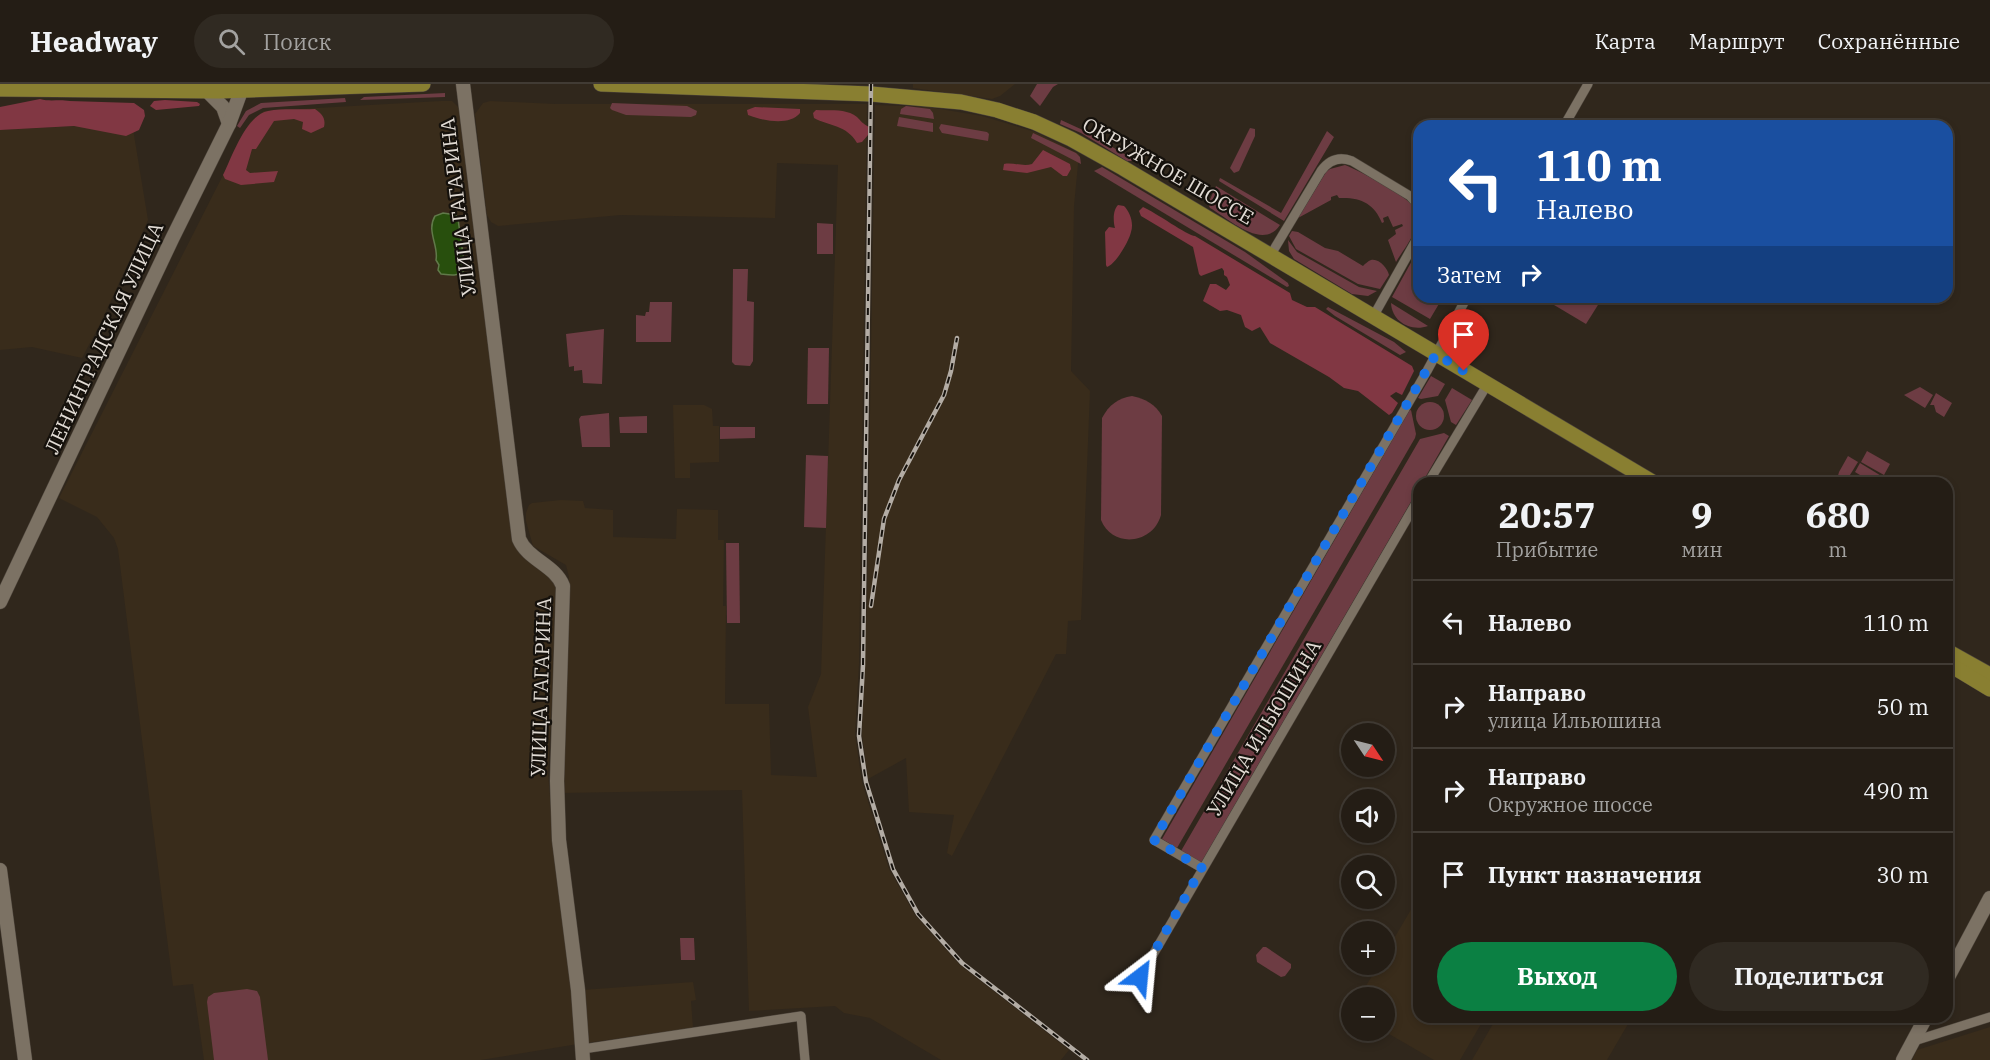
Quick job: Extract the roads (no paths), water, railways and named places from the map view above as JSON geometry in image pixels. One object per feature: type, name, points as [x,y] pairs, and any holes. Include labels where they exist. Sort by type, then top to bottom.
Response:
[{"type":"main road","points":[[0,89],[241,91],[423,84]]},
{"type":"main road","name":"ОКРУЖНОЕ ШОССЕ","points":[[601,84],[913,97],[991,108],[1034,122],[1071,139],[1644,477]]},
{"type":"main road","points":[[1953,654],[1990,675]]},
{"type":"main road","points":[[1953,667],[1990,689]]},
{"type":"street","name":"УЛИЦА ГАГАРИНА","points":[[463,84],[519,538],[525,549],[558,577],[563,586],[557,781],[560,840],[578,990],[583,1054]]},
{"type":"street","points":[[1567,120],[1588,84]]},
{"type":"street","points":[[207,91],[223,107],[229,124]]},
{"type":"street","name":"ЛЕНИНГРАДСКАЯ УЛИЦА","points":[[0,600],[229,124],[241,91]]},
{"type":"street","points":[[1270,256],[1321,171],[1335,159],[1352,161],[1413,199]]},
{"type":"street","points":[[1373,317],[1413,247]]},
{"type":"street","name":"УЛИЦА ИЛЬЮШИНА","points":[[1202,868],[1154,840],[1464,303]]},
{"type":"street","points":[[1432,477],[1487,385]]},
{"type":"street","name":"УЛИЦА ИЛЬЮШИНА","points":[[1140,977],[1413,508]]},
{"type":"street","points":[[0,870],[25,1060]]},
{"type":"street","points":[[1953,968],[1989,901]]},
{"type":"street","points":[[583,1054],[801,1016],[805,1060]]},
{"type":"street","points":[[1914,1041],[1990,1017]]},
{"type":"street","points":[[1903,1060],[1923,1023]]},
{"type":"railway","points":[[871,84],[863,665],[859,736],[866,782],[893,869],[918,914],[962,963],[1087,1060]]},
{"type":"railway","points":[[871,606],[884,519],[899,480],[944,395],[957,338]]}]
